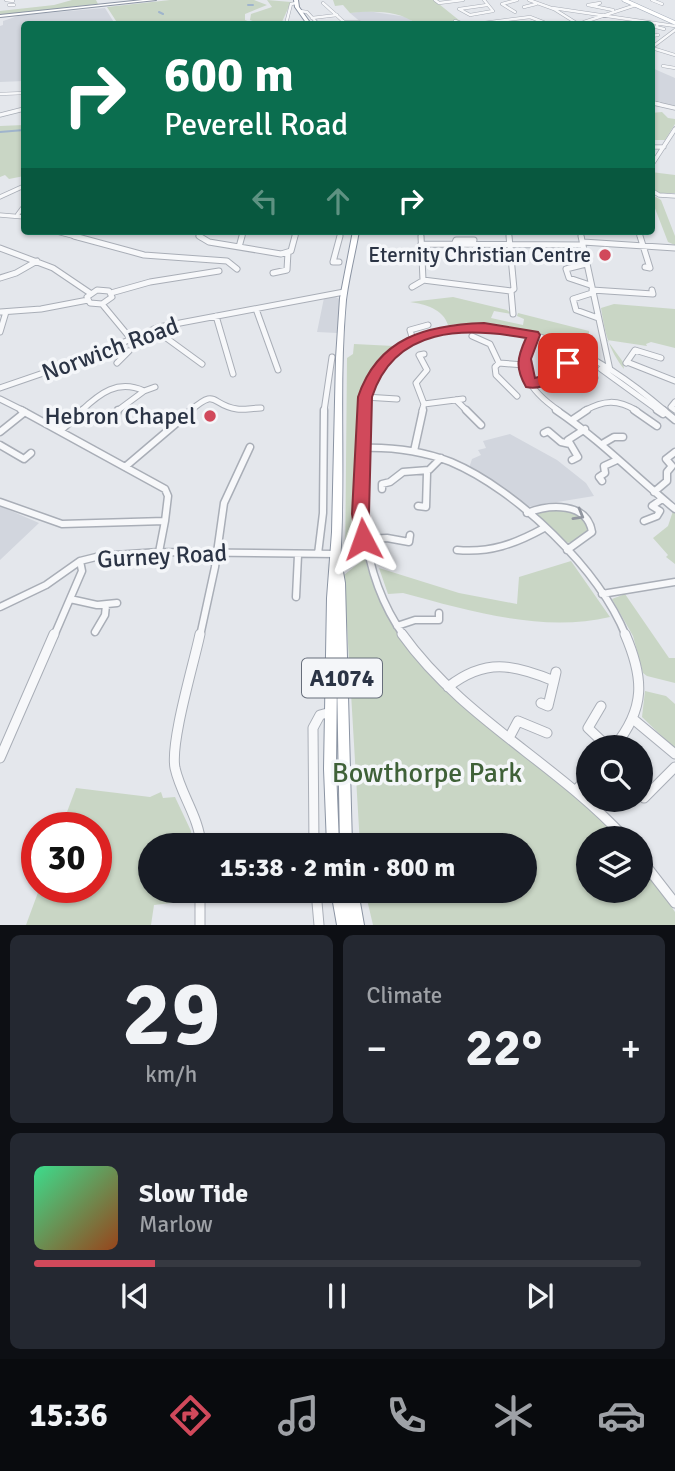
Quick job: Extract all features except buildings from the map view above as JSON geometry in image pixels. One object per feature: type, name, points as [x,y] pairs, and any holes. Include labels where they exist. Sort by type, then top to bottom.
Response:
[{"type":"highway","points":[[0,16],[154,0]]},
{"type":"highway","points":[[295,3],[308,21]]},
{"type":"highway","name":"A1074","points":[[332,833],[330,806],[337,711],[340,583],[336,557],[340,347],[344,292],[355,235]]},
{"type":"highway","name":"A1074","points":[[337,711],[345,833]]},
{"type":"highway","points":[[340,903],[344,925]]},
{"type":"highway","points":[[353,903],[357,925]]},
{"type":"main road","points":[[624,0],[675,26]]},
{"type":"street","points":[[438,3],[464,0],[473,6]]},
{"type":"street","points":[[484,0],[494,11],[470,15],[459,9],[487,5]]},
{"type":"street","points":[[514,10],[502,4],[517,0]]},
{"type":"street","points":[[529,0],[556,9],[630,21]]},
{"type":"street","points":[[542,0],[546,4],[543,5]]},
{"type":"street","points":[[652,0],[662,4]]},
{"type":"street","points":[[287,21],[295,3]]},
{"type":"street","points":[[323,3],[343,21]]},
{"type":"street","points":[[525,7],[538,3]]},
{"type":"street","points":[[596,5],[613,10]]},
{"type":"street","points":[[592,21],[599,20],[613,10],[636,5]]},
{"type":"street","points":[[556,9],[573,21]]},
{"type":"street","points":[[302,10],[315,21]]},
{"type":"street","points":[[533,18],[536,13]]},
{"type":"street","points":[[312,18],[337,15]]},
{"type":"street","points":[[504,21],[533,18],[540,21]]},
{"type":"street","points":[[655,24],[675,26]]},
{"type":"street","points":[[658,24],[656,27],[664,29]]},
{"type":"street","points":[[655,44],[675,26]]},
{"type":"street","points":[[655,49],[675,55]]},
{"type":"street","points":[[663,66],[673,69]]},
{"type":"street","points":[[0,94],[21,93]]},
{"type":"street","points":[[655,104],[675,108]]},
{"type":"street","points":[[0,115],[21,110]]},
{"type":"street","points":[[656,158],[675,130]]},
{"type":"street","points":[[655,147],[665,147]]},
{"type":"street","points":[[0,197],[21,187]]},
{"type":"street","points":[[655,192],[675,196]]},
{"type":"street","points":[[18,215],[21,210]]},
{"type":"street","points":[[0,215],[21,216]]},
{"type":"street","points":[[65,235],[144,255],[227,261],[234,269]]},
{"type":"street","points":[[198,235],[209,243],[288,252]]},
{"type":"street","points":[[239,247],[243,235]]},
{"type":"street","points":[[287,270],[288,252],[294,246],[296,235]]},
{"type":"street","points":[[334,262],[340,235]]},
{"type":"street","points":[[421,235],[424,280]]},
{"type":"street","points":[[508,235],[514,289],[511,291]]},
{"type":"street","points":[[581,235],[610,370],[653,406]]},
{"type":"street","points":[[639,235],[651,268]]},
{"type":"street","points":[[458,250],[474,250],[476,243]]},
{"type":"street","points":[[421,244],[583,244],[675,248]]},
{"type":"street","points":[[0,248],[37,261],[69,277],[90,293]]},
{"type":"street","points":[[193,274],[199,260]]},
{"type":"street","points":[[0,278],[16,273],[37,261]]},
{"type":"street","points":[[586,264],[566,269],[569,278],[591,289],[653,294]]},
{"type":"street","points":[[273,273],[296,270]]},
{"type":"street","points":[[90,293],[102,290],[111,292],[219,271]]},
{"type":"street","points":[[412,287],[424,280],[511,291]]},
{"type":"street","points":[[591,289],[573,299],[573,304],[576,310],[598,318]]},
{"type":"street","points":[[511,291],[513,314]]},
{"type":"street","points":[[0,332],[3,312],[41,309],[88,300],[92,304],[102,304],[112,298],[111,292]]},
{"type":"street","name":"Norwich Road","points":[[0,388],[110,349],[154,329],[344,292]]},
{"type":"street","points":[[88,300],[90,293]]},
{"type":"street","points":[[102,304],[131,339]]},
{"type":"street","points":[[256,309],[272,363],[278,370]]},
{"type":"street","points":[[216,316],[233,374]]},
{"type":"street","points":[[413,340],[409,333],[417,326],[428,326]]},
{"type":"street","points":[[576,788],[447,687],[397,626],[374,579],[363,539],[361,514],[365,397],[371,379],[382,363],[413,340],[444,330],[476,327],[506,329],[534,335],[572,349],[643,391],[675,421]]},
{"type":"street","points":[[154,329],[170,345],[198,359],[202,364]]},
{"type":"street","points":[[534,335],[524,354],[524,365],[531,384],[544,401],[586,429],[644,484],[675,509]]},
{"type":"street","points":[[534,335],[592,363],[675,421]]},
{"type":"street","points":[[476,339],[493,345],[495,358],[499,363],[524,365]]},
{"type":"street","points":[[110,349],[120,360],[129,351]]},
{"type":"street","points":[[661,358],[635,350],[626,363],[675,381]]},
{"type":"street","points":[[414,451],[424,404],[416,383],[427,370],[418,355]]},
{"type":"street","points":[[318,554],[323,513],[324,408],[331,357]]},
{"type":"street","points":[[560,359],[595,378]]},
{"type":"street","points":[[499,363],[495,367],[496,375],[517,396]]},
{"type":"street","points":[[531,384],[550,379],[568,363]]},
{"type":"street","points":[[61,430],[112,384],[131,386],[144,391]]},
{"type":"street","points":[[117,410],[131,403],[144,391],[155,387]]},
{"type":"street","points":[[86,394],[95,398]]},
{"type":"street","points":[[365,397],[392,401]]},
{"type":"street","points":[[125,467],[204,399],[213,398],[235,409],[248,411],[261,408]]},
{"type":"street","points":[[0,399],[61,430],[168,492],[159,552]]},
{"type":"street","points":[[424,404],[459,399],[481,425]]},
{"type":"street","points":[[572,420],[594,403],[611,400],[628,405],[655,422]]},
{"type":"street","points":[[675,402],[671,408],[675,410]]},
{"type":"street","points":[[324,408],[340,407]]},
{"type":"street","points":[[0,432],[25,412]]},
{"type":"street","points":[[572,460],[578,457],[569,437],[586,429]]},
{"type":"street","points":[[547,431],[561,442],[570,444]]},
{"type":"street","points":[[602,444],[614,437],[623,437]]},
{"type":"street","points":[[0,445],[24,459]]},
{"type":"street","points":[[200,833],[199,824],[177,779],[174,754],[217,552],[224,503],[250,447]]},
{"type":"street","points":[[362,449],[384,447],[414,451],[441,458],[468,471],[527,513],[567,550],[601,594],[624,630],[636,660],[639,692],[633,719],[622,735]]},
{"type":"street","points":[[654,492],[667,481],[667,472],[672,466],[666,459],[675,452]]},
{"type":"street","points":[[18,464],[32,453]]},
{"type":"street","points":[[382,484],[390,482],[403,472],[427,473],[437,466],[441,458]]},
{"type":"street","points":[[601,477],[605,473],[604,466],[618,460]]},
{"type":"street","points":[[426,507],[427,473]]},
{"type":"street","points":[[637,489],[644,484]]},
{"type":"street","points":[[644,521],[655,518],[648,509],[662,499]]},
{"type":"street","points":[[0,502],[62,524],[164,521]]},
{"type":"street","points":[[527,513],[538,508],[554,507],[568,509],[587,517],[592,525],[592,532],[567,550]]},
{"type":"street","points":[[457,550],[490,552],[505,548],[544,528]]},
{"type":"street","points":[[363,539],[409,538],[406,552]]},
{"type":"street","name":"Gurney Road","points":[[1,604],[46,585],[80,561],[110,554],[217,552],[318,554],[336,557]]},
{"type":"street","points":[[296,597],[298,555]]},
{"type":"street","points":[[0,758],[82,571],[80,561]]},
{"type":"street","points":[[601,594],[675,582]]},
{"type":"street","points":[[70,599],[106,605],[117,603]]},
{"type":"street","points":[[95,632],[105,615],[106,605]]},
{"type":"street","points":[[397,626],[415,620],[439,619]]},
{"type":"street","points":[[447,687],[462,675],[491,665],[516,666],[555,676],[548,706]]},
{"type":"street","points":[[590,705],[600,708],[584,730],[591,735]]},
{"type":"street","points":[[314,833],[313,727],[316,719],[337,711]]},
{"type":"street","points":[[633,719],[675,754]]},
{"type":"street","points":[[509,738],[518,721],[535,722],[547,733]]},
{"type":"street","points":[[653,789],[675,767]]},
{"type":"street","points":[[600,812],[613,826]]},
{"type":"street","points":[[653,874],[675,905]]},
{"type":"street","points":[[200,903],[200,925]]},
{"type":"street","points":[[317,903],[318,925]]},
{"type":"shaded area","points":[[105,8],[113,21],[21,21],[21,81],[0,82],[0,26],[3,21],[21,15]]},
{"type":"shaded area","points":[[367,11],[407,17],[412,21],[359,21],[350,13]]},
{"type":"shaded area","points":[[655,69],[675,78],[675,106],[655,102]]},
{"type":"shaded area","points":[[333,296],[340,299],[337,333],[317,332],[324,298]]},
{"type":"shaded area","points":[[510,434],[557,460],[586,483],[594,496],[527,507],[497,483],[469,468],[472,459],[481,455],[478,450],[486,448],[483,441]]},
{"type":"shaded area","points":[[0,506],[39,523],[0,560]]},
{"type":"green space","points":[[72,0],[96,0],[98,4],[0,15],[0,11],[54,5]]},
{"type":"green space","points":[[170,0],[254,0],[267,5],[245,14],[248,21],[116,21],[107,7]]},
{"type":"green space","points":[[267,0],[291,2],[282,21],[250,20],[251,14],[272,7]]},
{"type":"green space","points":[[333,0],[434,0],[460,21],[412,21],[393,14],[350,13],[343,5],[335,6]]},
{"type":"green space","points":[[662,112],[668,118],[675,119],[675,124],[665,140],[655,140],[655,113]]},
{"type":"green space","points":[[21,125],[21,177],[9,179],[5,175],[0,177],[0,126]]},
{"type":"green space","points":[[655,172],[675,175],[675,193],[655,193]]},
{"type":"green space","points":[[655,197],[661,200],[675,236],[675,245],[668,242],[655,208]]},
{"type":"green space","points":[[453,297],[507,310],[512,314],[494,311],[491,318],[523,325],[524,319],[517,316],[518,313],[589,331],[589,335],[565,337],[567,343],[509,326],[448,325],[438,311],[410,302]]},
{"type":"green space","points":[[614,304],[675,309],[675,348],[651,342],[646,344],[647,346],[608,340],[601,308]]},
{"type":"green space","points":[[609,343],[623,362],[624,369],[614,354]]},
{"type":"green space","points":[[354,344],[394,346],[372,370],[362,394],[357,465],[363,553],[345,570],[347,358],[353,354]]},
{"type":"green space","points":[[556,510],[581,517],[589,530],[578,540],[564,542],[537,514],[540,511]]},
{"type":"green space","points":[[673,511],[675,564],[666,557],[668,555],[653,538],[668,526]]},
{"type":"green space","name":"Bowthorpe Park","points":[[365,558],[379,599],[399,634],[424,667],[483,723],[576,795],[576,812],[594,812],[608,826],[576,826],[576,903],[653,903],[653,880],[675,912],[675,925],[373,925],[368,903],[537,903],[537,833],[359,833],[344,575]]},
{"type":"green space","points":[[571,561],[610,617],[558,623],[532,621],[480,613],[403,593],[388,594],[379,568],[459,593],[517,604],[519,577]]},
{"type":"green space","points":[[625,594],[669,658],[675,658],[675,683],[643,673],[633,636],[612,599]]},
{"type":"green space","points":[[645,691],[666,696],[675,704],[675,749],[642,717]]},
{"type":"green space","points":[[76,788],[150,797],[161,792],[163,798],[175,797],[191,833],[138,833],[138,903],[172,903],[154,905],[151,925],[26,925],[34,903],[112,903],[112,812],[67,812]]},
{"type":"waterway","points":[[248,5],[253,5]]},
{"type":"waterway","points":[[159,12],[163,14]]},
{"type":"waterway","points":[[0,132],[21,130]]},
{"type":"place","name":"Eternity Christian Centre","points":[[605,255]]},
{"type":"place","name":"Hebron Chapel","points":[[210,416]]},
{"type":"route","points":[[363,539],[361,514],[365,397],[371,379],[386,358],[408,342],[429,334],[454,328],[484,327],[534,335],[527,346],[523,364],[531,384],[550,379],[568,363]]}]
